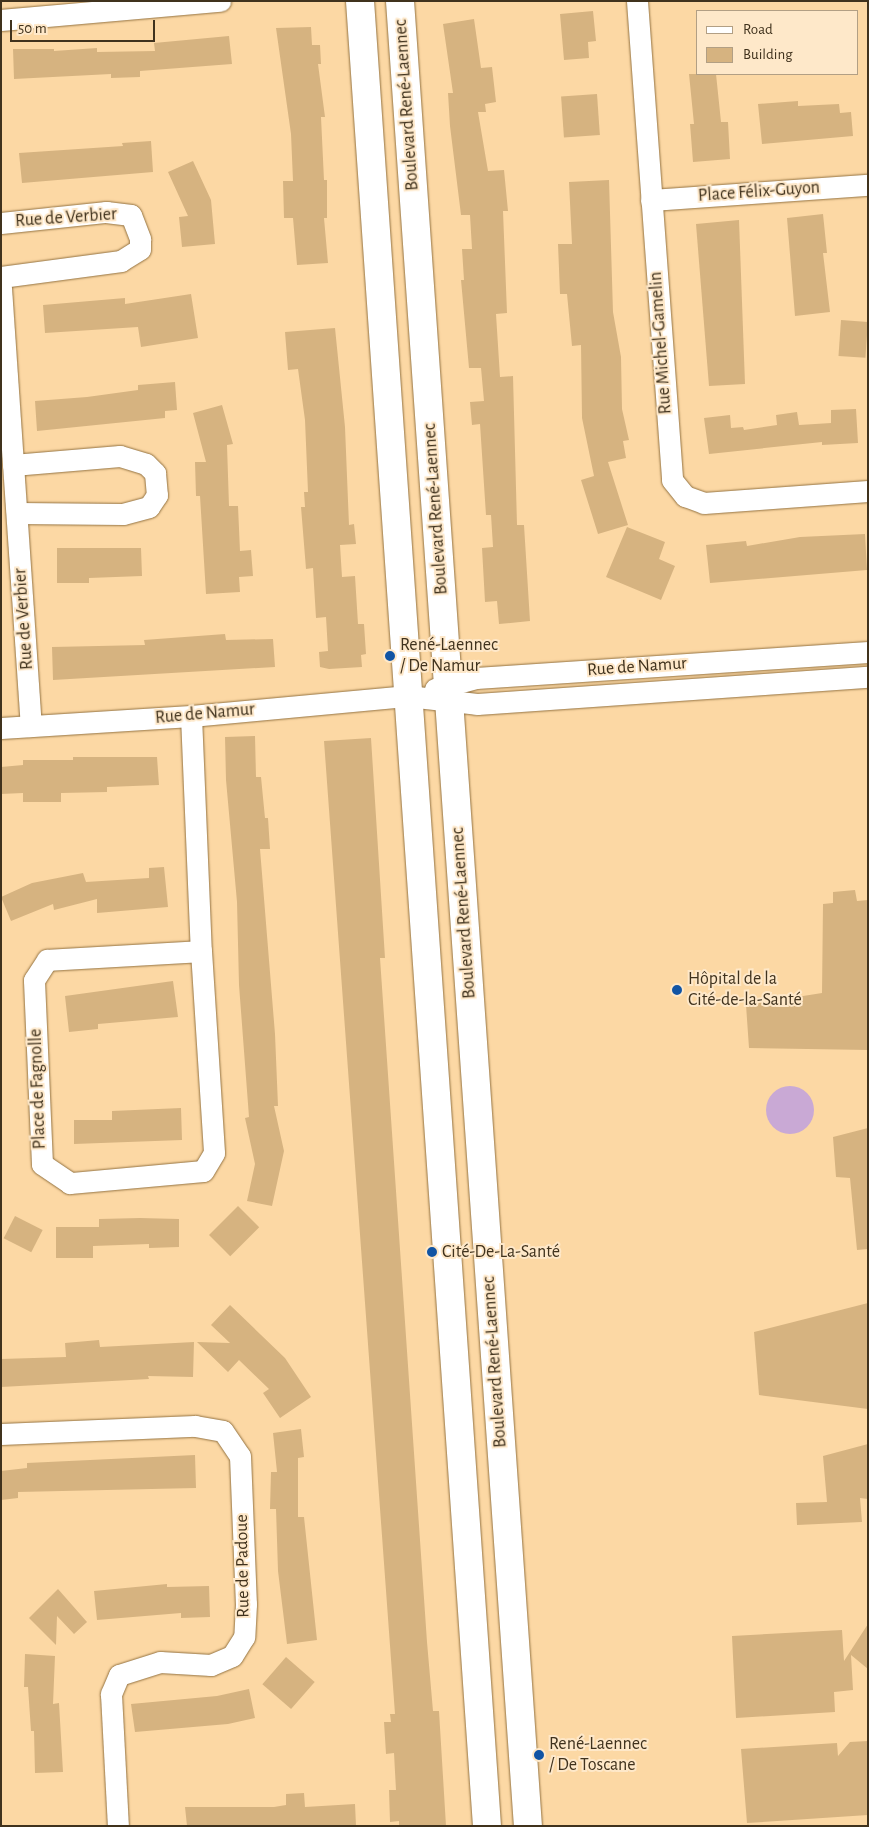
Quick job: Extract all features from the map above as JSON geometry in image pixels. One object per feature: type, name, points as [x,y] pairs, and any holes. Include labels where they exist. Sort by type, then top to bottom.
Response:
[{"type":"street","points":[[1,20],[220,1]]},
{"type":"street","points":[[360,1],[487,1826]]},
{"type":"street","name":"Boulevard René-Laennec","points":[[400,1],[528,1826]]},
{"type":"street","name":"Rue Michel-Gamelin","points":[[637,1],[669,467],[675,486],[685,496],[704,503],[868,491]]},
{"type":"street","name":"Place Félix-Guyon","points":[[651,200],[867,189]]},
{"type":"street","name":"Rue de Verbier","points":[[1,223],[106,212],[131,216],[140,239],[140,249],[122,261],[1,277]]},
{"type":"street","name":"Rue de Verbier","points":[[1,288],[31,726]]},
{"type":"street","points":[[13,465],[120,456],[146,464],[154,472],[157,495],[149,507],[123,514],[17,513]]},
{"type":"street","name":"Rue de Namur","points":[[1,728],[191,716],[449,693],[476,678],[868,652]]},
{"type":"street","name":"Rue de Namur","points":[[449,693],[477,704],[868,677]]},
{"type":"street","name":"Place de Fagnolle","points":[[191,716],[201,951],[214,1153],[203,1171],[70,1183],[42,1164],[34,980],[47,960],[201,951]]},
{"type":"street","name":"Rue de Padoue","points":[[1,1434],[195,1426],[223,1431],[240,1456],[246,1604],[244,1636],[232,1656],[211,1664],[160,1662],[119,1674],[111,1694],[118,1826]]},
{"type":"shaded area","points":[[790,1086],[799,1088],[807,1093],[812,1101],[814,1110],[812,1119],[807,1127],[799,1132],[790,1134],[781,1132],[773,1127],[768,1119],[766,1110],[768,1101],[773,1093],[781,1088]]},
{"type":"building","points":[[593,11],[596,41],[588,42],[589,58],[564,60],[560,14]]},
{"type":"building","points":[[474,19],[481,68],[492,67],[496,102],[485,104],[486,112],[478,112],[488,171],[504,170],[508,211],[503,211],[507,313],[496,314],[500,377],[513,376],[517,525],[524,525],[530,621],[499,624],[497,601],[485,602],[482,548],[493,547],[491,515],[486,515],[480,424],[472,425],[470,402],[484,401],[481,368],[469,368],[461,280],[464,280],[462,249],[472,249],[470,215],[461,215],[450,126],[448,93],[453,93],[443,24]]},
{"type":"building","points":[[311,27],[312,45],[320,45],[321,64],[318,64],[325,117],[321,117],[324,180],[327,180],[327,218],[324,218],[328,263],[297,265],[293,218],[284,218],[283,181],[293,181],[291,134],[276,28]]},
{"type":"building","points":[[229,36],[232,64],[140,71],[140,77],[111,78],[111,74],[14,79],[13,49],[54,49],[54,51],[97,48],[97,52],[155,51],[154,43]]},
{"type":"building","points":[[689,74],[716,75],[721,122],[728,122],[730,159],[693,162],[690,124],[694,124]]},
{"type":"building","points":[[597,94],[600,135],[564,137],[561,97]]},
{"type":"building","points":[[798,101],[798,106],[839,104],[840,113],[851,112],[853,136],[762,144],[758,104]]},
{"type":"building","points":[[151,141],[153,172],[22,183],[19,153],[123,146],[122,143]]},
{"type":"building","points":[[193,161],[211,200],[215,244],[182,247],[179,217],[188,216],[168,172]]},
{"type":"building","points":[[609,180],[613,312],[621,357],[622,409],[629,440],[623,441],[626,458],[608,462],[628,525],[598,534],[581,480],[594,476],[582,418],[581,345],[572,346],[567,294],[560,294],[558,244],[572,244],[569,182]]},
{"type":"building","points":[[823,214],[827,253],[823,253],[830,312],[795,316],[787,218]]},
{"type":"building","points":[[739,220],[745,384],[709,386],[696,224]]},
{"type":"building","points":[[191,294],[198,338],[141,347],[138,327],[45,333],[43,305],[125,298],[125,304]]},
{"type":"building","points":[[841,320],[868,322],[865,358],[838,356]]},
{"type":"building","points":[[335,328],[345,427],[349,525],[354,524],[356,544],[340,545],[342,577],[355,576],[358,624],[364,624],[366,654],[361,655],[362,667],[329,669],[320,667],[319,652],[328,651],[326,617],[316,618],[313,568],[306,569],[301,507],[305,507],[304,492],[308,492],[305,420],[298,369],[288,370],[285,332]]},
{"type":"building","points":[[175,382],[177,410],[165,411],[165,418],[37,431],[35,401],[87,397],[138,390],[138,385]]},
{"type":"building","points":[[222,405],[233,444],[227,445],[229,506],[238,506],[240,551],[251,550],[253,576],[239,577],[240,592],[206,594],[200,496],[196,496],[195,462],[206,462],[193,413]]},
{"type":"building","points":[[856,409],[858,443],[822,445],[822,442],[709,454],[704,418],[730,415],[731,428],[743,427],[744,430],[777,425],[776,415],[797,412],[799,425],[831,423],[831,410]]},
{"type":"building","points":[[627,527],[665,542],[659,559],[675,566],[661,600],[606,577]]},
{"type":"building","points":[[865,534],[867,570],[710,583],[706,545],[746,541],[747,546],[800,537]]},
{"type":"building","points":[[57,548],[141,548],[142,576],[89,578],[89,583],[57,583]]},
{"type":"building","points":[[225,634],[226,640],[273,639],[275,667],[53,680],[52,647],[145,645],[144,640]]},
{"type":"building","points":[[255,736],[256,777],[261,777],[265,818],[268,818],[270,849],[260,849],[275,1034],[278,1106],[274,1106],[284,1151],[272,1206],[247,1201],[255,1164],[245,1118],[249,1117],[239,985],[237,902],[226,780],[225,737]]},
{"type":"building","points":[[371,738],[385,958],[380,958],[427,1642],[433,1711],[439,1711],[446,1826],[399,1826],[399,1821],[390,1822],[389,1790],[396,1790],[394,1753],[386,1754],[384,1722],[391,1722],[390,1714],[395,1714],[324,741]]},
{"type":"building","points":[[73,757],[157,757],[159,785],[107,787],[107,792],[61,793],[61,802],[23,802],[23,793],[1,794],[1,767],[23,765],[23,760],[73,760]]},
{"type":"building","points":[[164,867],[168,907],[97,913],[97,899],[54,910],[53,904],[11,921],[1,897],[32,883],[83,873],[86,882],[149,878],[149,868]]},
{"type":"building","points":[[855,890],[857,901],[868,900],[868,1050],[749,1048],[746,1005],[822,993],[823,904],[833,903],[833,892]]},
{"type":"building","points":[[173,981],[178,1017],[98,1024],[98,1029],[69,1032],[65,996]]},
{"type":"building","points":[[181,1108],[182,1140],[74,1144],[74,1120],[112,1120],[112,1111]]},
{"type":"building","points":[[868,1128],[868,1249],[857,1250],[850,1178],[836,1177],[833,1137]]},
{"type":"building","points":[[238,1206],[259,1227],[230,1256],[209,1235]]},
{"type":"building","points":[[15,1216],[43,1230],[31,1252],[4,1238]]},
{"type":"building","points":[[99,1219],[179,1219],[179,1247],[149,1248],[149,1244],[93,1246],[93,1258],[56,1258],[56,1227],[99,1227]]},
{"type":"building","points":[[868,1303],[868,1409],[759,1395],[754,1332]]},
{"type":"building","points":[[230,1305],[285,1358],[311,1397],[280,1418],[263,1393],[269,1389],[239,1360],[228,1372],[197,1342],[230,1343],[211,1325]]},
{"type":"building","points":[[99,1340],[100,1347],[194,1342],[193,1377],[148,1376],[149,1379],[1,1387],[1,1359],[66,1357],[65,1343]]},
{"type":"building","points":[[301,1429],[304,1457],[298,1458],[298,1517],[304,1517],[317,1640],[287,1644],[278,1571],[276,1509],[270,1509],[271,1472],[277,1472],[273,1433]]},
{"type":"building","points":[[868,1444],[868,1499],[860,1498],[862,1522],[797,1525],[796,1503],[827,1502],[823,1456]]},
{"type":"building","points":[[195,1455],[196,1488],[18,1492],[18,1498],[1,1500],[1,1471],[27,1468],[27,1463]]},
{"type":"building","points":[[167,1584],[167,1587],[209,1586],[210,1617],[181,1618],[181,1613],[97,1620],[94,1591]]},
{"type":"building","points":[[58,1589],[87,1622],[74,1634],[57,1616],[56,1645],[29,1618]]},
{"type":"building","points":[[868,1624],[868,1669],[851,1655],[853,1690],[834,1692],[835,1712],[736,1718],[732,1636],[842,1630],[844,1661]]},
{"type":"building","points":[[25,1654],[55,1656],[53,1704],[59,1703],[63,1772],[35,1773],[34,1731],[31,1731],[28,1687],[24,1687]]},
{"type":"building","points":[[286,1657],[315,1682],[291,1709],[262,1684]]},
{"type":"building","points":[[249,1689],[255,1718],[228,1724],[135,1732],[131,1704],[217,1696]]},
{"type":"building","points":[[868,1741],[868,1815],[747,1823],[741,1749],[837,1743],[838,1756],[850,1742]]},
{"type":"building","points":[[304,1793],[305,1807],[355,1804],[356,1826],[187,1826],[185,1807],[274,1807],[286,1805],[286,1794]]},
{"type":"place","name":"René-Laennec / De Namur","points":[[390,656]]},
{"type":"place","name":"Hôpital de la Cité-de-la-Santé","points":[[677,990]]},
{"type":"place","name":"Cité-De-La-Santé","points":[[432,1252]]},
{"type":"place","name":"René-Laennec / De Toscane","points":[[539,1755]]}]
